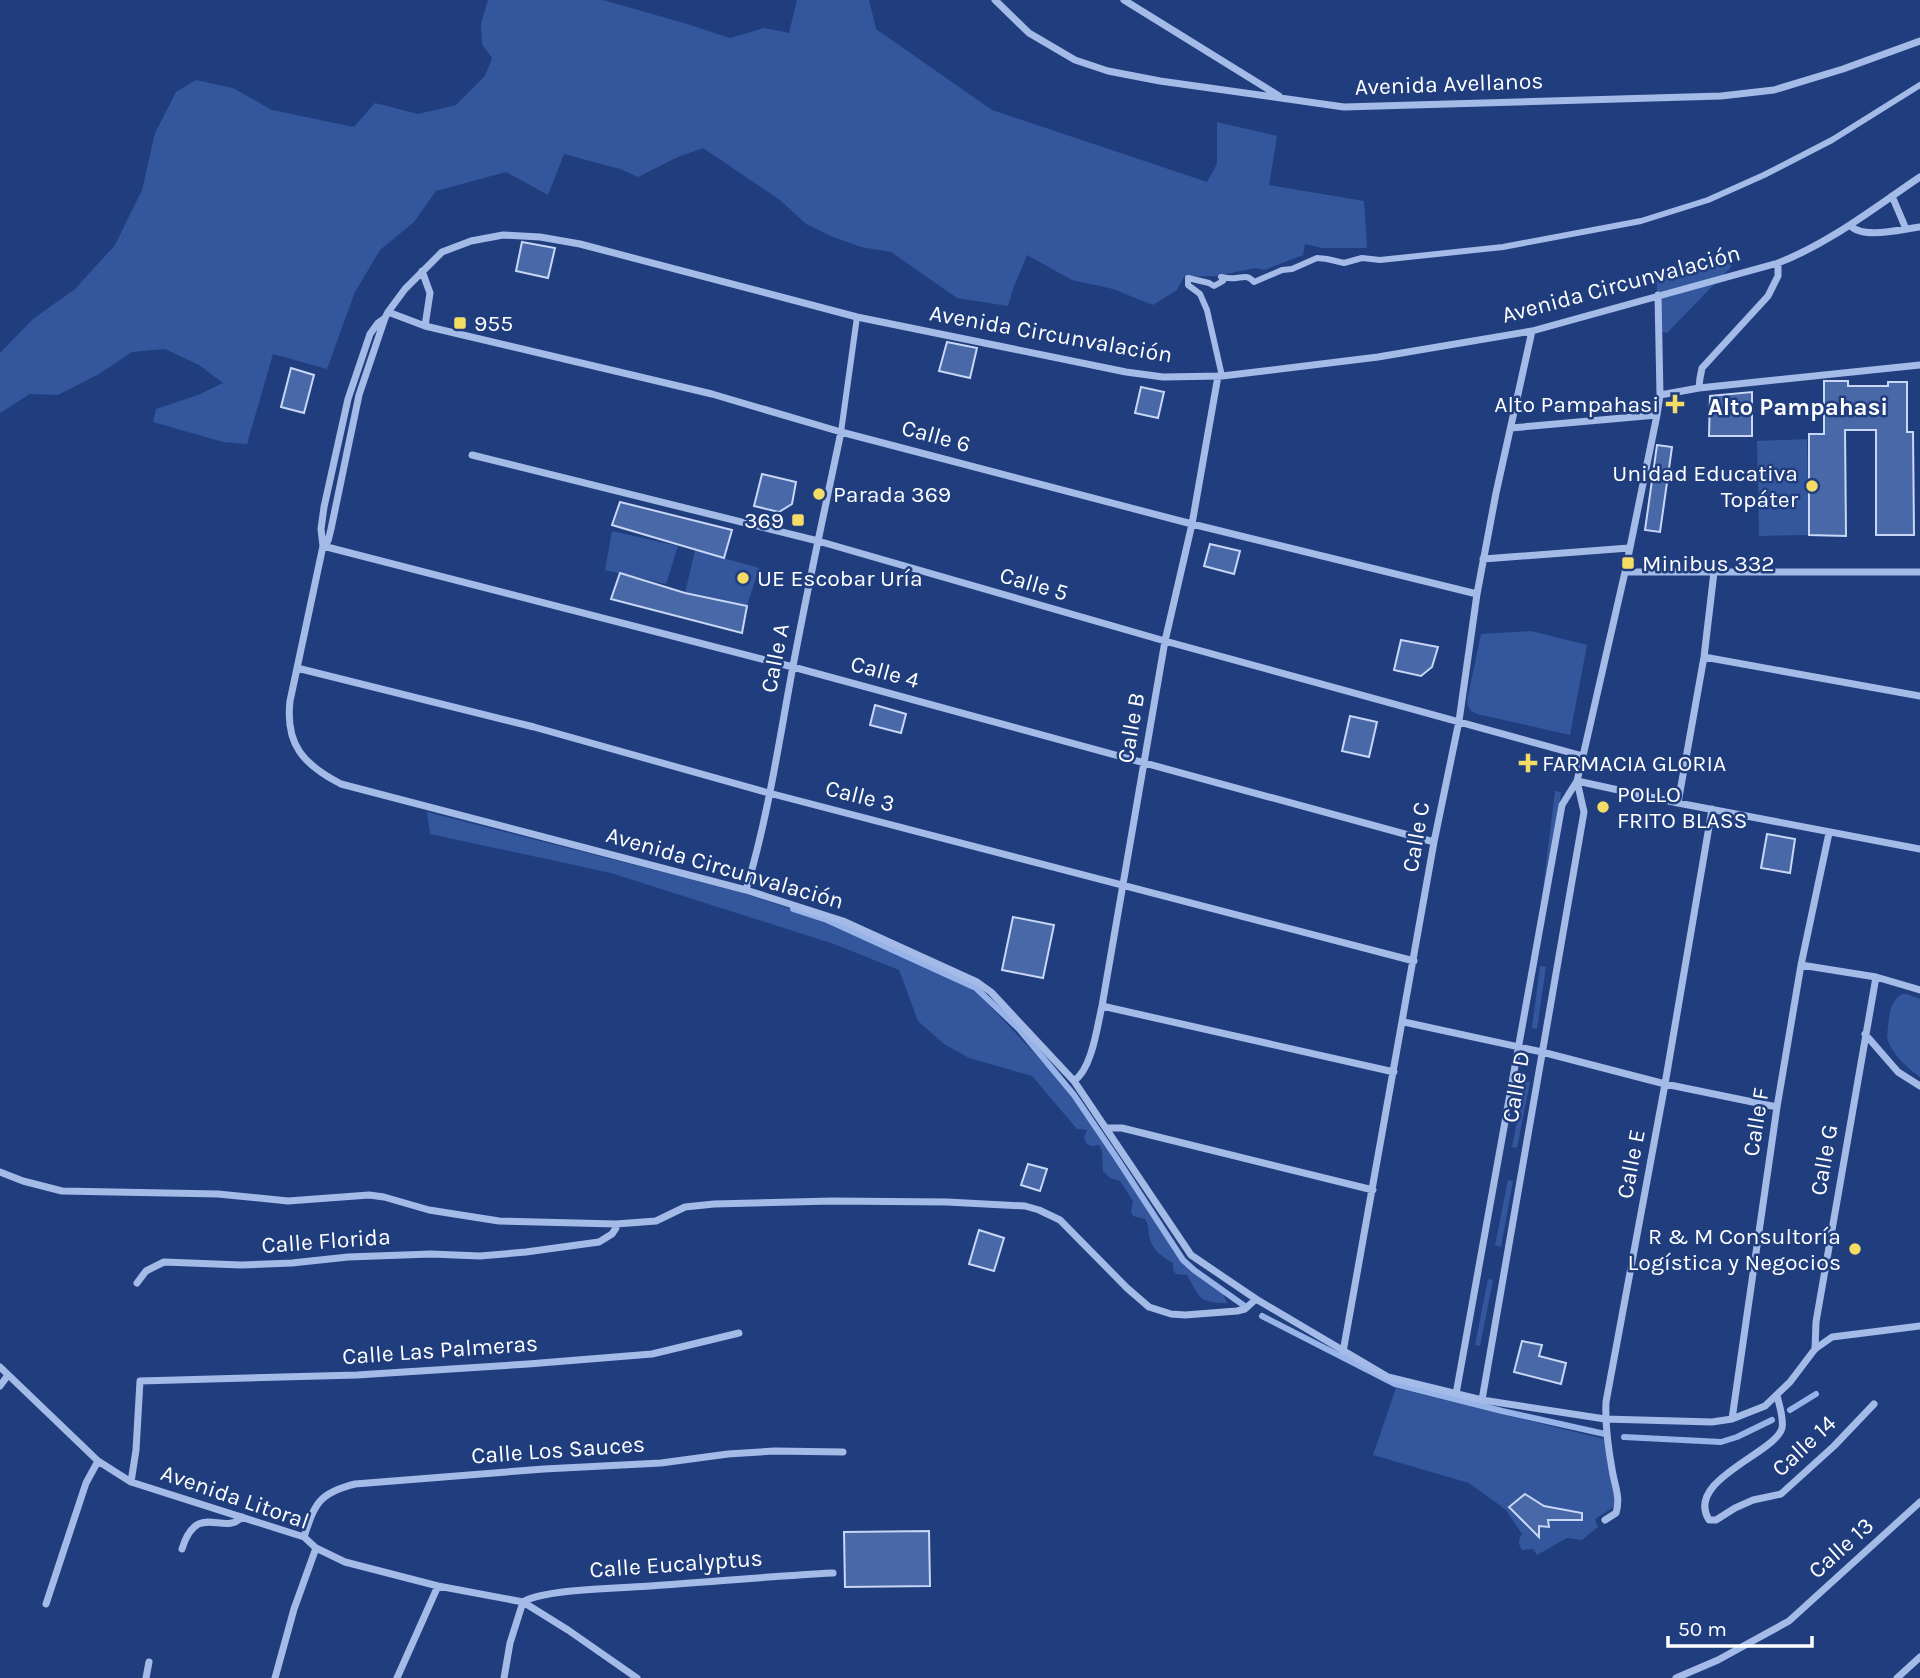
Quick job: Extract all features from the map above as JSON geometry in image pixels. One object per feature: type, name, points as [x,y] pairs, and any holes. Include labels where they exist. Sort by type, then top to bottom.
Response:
[{"type":"street","name":"Avenida Avellanos","points":[[995,0],[1029,33],[1075,60],[1108,71],[1344,107],[1721,96],[1774,90],[1920,41]]},
{"type":"street","points":[[1124,0],[1283,98]]},
{"type":"street","points":[[1220,376],[1208,310],[1200,294],[1188,285],[1188,278],[1214,286],[1223,281],[1221,277],[1249,276],[1254,282],[1317,258],[1344,263],[1363,258],[1380,260],[1503,247],[1642,221],[1708,200],[1764,175],[1832,140],[1920,85]]},
{"type":"street","name":"Avenida Circunvalación","points":[[1815,1349],[1765,1406],[1732,1419],[1712,1422],[1605,1419],[1482,1400],[1388,1377],[1256,1299],[1191,1255],[1074,1081],[999,1000],[977,982],[843,921],[746,890],[341,785],[319,773],[304,759],[288,721],[323,546],[328,541],[331,529],[356,405],[386,315],[422,271],[442,252],[471,241],[503,235],[540,237],[580,244],[857,317],[1126,372],[1163,377],[1220,376],[1378,357],[1532,331],[1777,263],[1806,252],[1920,177]]},
{"type":"street","points":[[1892,196],[1906,229]]},
{"type":"street","points":[[1850,225],[1858,232],[1871,233],[1920,227]]},
{"type":"street","points":[[1699,388],[1703,368],[1768,296],[1778,276],[1777,263]]},
{"type":"street","points":[[422,271],[430,293],[425,327]]},
{"type":"street","name":"Calle D","points":[[1456,1394],[1562,805],[1577,780],[1583,756],[1657,415],[1660,395],[1658,295]]},
{"type":"street","name":"Calle 6","points":[[386,315],[425,327],[712,394],[841,432],[1192,524],[1477,594]]},
{"type":"street","points":[[841,432],[857,317]]},
{"type":"street","name":"Calle C","points":[[1343,1352],[1458,721],[1483,559],[1532,331]]},
{"type":"street","points":[[1660,395],[1699,388],[1920,365]]},
{"type":"street","name":"Calle B","points":[[1074,1081],[1084,1069],[1091,1051],[1102,1006],[1165,641],[1192,524],[1220,376]]},
{"type":"street","points":[[1511,428],[1657,415]]},
{"type":"street","name":"Calle A","points":[[746,890],[769,793],[841,432]]},
{"type":"street","name":"Calle 5","points":[[472,455],[818,541],[1165,641],[1583,756]]},
{"type":"street","name":"Calle 4","points":[[323,546],[793,667],[1434,842]]},
{"type":"street","points":[[1483,559],[1629,548]]},
{"type":"street","points":[[1625,572],[1920,572]]},
{"type":"street","points":[[1678,803],[1704,657],[1714,572]]},
{"type":"street","points":[[1704,657],[1920,696]]},
{"type":"street","name":"Calle 3","points":[[297,668],[534,727],[769,793],[1414,961]]},
{"type":"street","points":[[1577,780],[1678,803],[1920,849]]},
{"type":"street","name":"Calle D","points":[[1482,1400],[1584,812],[1577,780]]},
{"type":"street","name":"Calle E","points":[[1605,1520],[1616,1513],[1618,1497],[1605,1419],[1606,1402],[1665,1084],[1712,809]]},
{"type":"street","name":"Calle F","points":[[1732,1419],[1777,1107],[1801,965],[1829,833]]},
{"type":"street","points":[[1801,965],[1876,977],[1920,990]]},
{"type":"street","name":"Calle G","points":[[1815,1349],[1816,1322],[1876,977]]},
{"type":"street","points":[[1102,1006],[1394,1072]]},
{"type":"street","points":[[1404,1022],[1542,1052],[1665,1084],[1777,1107]]},
{"type":"street","points":[[1865,1034],[1898,1072],[1920,1086]]},
{"type":"street","points":[[1106,1128],[1122,1128],[1373,1190]]},
{"type":"street","points":[[0,1172],[62,1191],[218,1194],[288,1201],[369,1195],[429,1210],[499,1221],[616,1224],[656,1221],[685,1208],[714,1205],[870,1201],[995,1203],[1024,1206],[1060,1220],[1126,1288],[1149,1307],[1185,1315],[1226,1313],[1245,1309],[1256,1299]]},
{"type":"street","name":"Calle Florida","points":[[137,1283],[146,1271],[164,1262],[241,1265],[348,1257],[431,1254],[480,1256],[599,1242],[612,1234],[616,1224]]},
{"type":"street","points":[[1815,1349],[1832,1337],[1920,1326]]},
{"type":"street","name":"Calle Las Palmeras","points":[[131,1482],[141,1381],[357,1376],[541,1363],[652,1354],[739,1334]]},
{"type":"street","name":"Avenida Litoral","points":[[0,1367],[98,1461],[131,1482],[303,1537],[316,1548],[345,1562],[438,1586],[523,1602],[637,1678]]},
{"type":"street","points":[[0,1386],[8,1375]]},
{"type":"street","name":"Calle 14","points":[[1777,1395],[1782,1429],[1775,1440],[1727,1472],[1711,1490],[1706,1511],[1709,1520],[1716,1520],[1753,1500],[1781,1494],[1834,1446],[1874,1404]]},
{"type":"street","name":"Calle Los Sauces","points":[[303,1537],[317,1504],[337,1488],[355,1484],[661,1463],[728,1454],[844,1451]]},
{"type":"street","points":[[46,1604],[86,1483],[98,1461]]},
{"type":"street","name":"Calle 13","points":[[1676,1678],[1718,1660],[1788,1622],[1920,1502]]},
{"type":"street","points":[[182,1549],[186,1535],[196,1525],[203,1522],[235,1522],[242,1517]]},
{"type":"street","points":[[275,1678],[294,1609],[316,1548]]},
{"type":"street","name":"Calle Eucalyptus","points":[[523,1602],[535,1597],[577,1591],[833,1573]]},
{"type":"street","points":[[397,1678],[438,1586]]},
{"type":"street","points":[[504,1678],[510,1643],[523,1602]]},
{"type":"street","points":[[1897,1678],[1920,1657]]},
{"type":"street","points":[[146,1678],[149,1662]]},
{"type":"shaded area","points":[[488,0],[603,0],[730,38],[764,28],[789,33],[797,0],[869,0],[876,29],[992,110],[1207,182],[1217,164],[1217,122],[1277,136],[1269,185],[1364,201],[1367,248],[1322,248],[1305,244],[1303,255],[1264,270],[1255,268],[1217,276],[1184,277],[1177,290],[1153,305],[1113,289],[1072,280],[1027,255],[1008,306],[957,298],[891,252],[861,247],[806,224],[780,200],[703,148],[638,177],[620,169],[564,154],[548,195],[506,172],[436,191],[414,222],[380,250],[355,292],[327,369],[273,354],[247,444],[223,442],[153,422],[156,409],[198,395],[223,383],[199,365],[165,349],[132,352],[99,374],[58,395],[30,394],[0,413],[0,353],[33,319],[75,289],[115,245],[142,190],[155,133],[176,92],[196,80],[233,88],[272,110],[354,127],[375,103],[418,114],[456,105],[485,76],[492,58],[482,44],[481,24]]},
{"type":"shaded area","points":[[1728,255],[1733,259],[1731,267],[1667,333],[1658,331],[1659,274]]},
{"type":"shaded area","points":[[1807,439],[1809,535],[1759,536],[1757,441]]},
{"type":"shaded area","points":[[612,531],[678,546],[666,584],[605,570]]},
{"type":"shaded area","points":[[695,550],[759,568],[747,606],[685,593]]},
{"type":"shaded area","points":[[1531,631],[1587,645],[1570,735],[1477,714],[1468,706],[1481,634]]},
{"type":"shaded area","points":[[1555,791],[1561,792],[1546,906],[1541,906]]},
{"type":"shaded area","points":[[427,812],[740,892],[830,922],[975,990],[1074,1095],[1182,1261],[1222,1291],[1227,1303],[1205,1300],[1197,1294],[1187,1275],[1176,1274],[1173,1263],[1152,1245],[1145,1219],[1133,1216],[1133,1201],[1120,1181],[1110,1178],[1103,1171],[1099,1145],[1091,1146],[1086,1143],[1084,1137],[1087,1130],[1077,1129],[1032,1076],[969,1058],[944,1044],[918,1021],[899,970],[834,944],[611,873],[430,834]]},
{"type":"shaded area","points":[[1540,966],[1546,967],[1537,1029],[1532,1028]]},
{"type":"shaded area","points":[[1902,994],[1920,999],[1920,1077],[1904,1064],[1888,1042],[1892,1007],[1897,997]]},
{"type":"shaded area","points":[[1525,1081],[1530,1082],[1517,1148],[1512,1147]]},
{"type":"shaded area","points":[[1508,1180],[1513,1181],[1501,1247],[1495,1245]]},
{"type":"shaded area","points":[[1488,1279],[1493,1280],[1480,1346],[1475,1345]]},
{"type":"shaded area","points":[[1396,1388],[1604,1439],[1617,1505],[1595,1519],[1598,1527],[1582,1540],[1567,1538],[1537,1555],[1533,1549],[1522,1550],[1519,1542],[1522,1534],[1506,1510],[1469,1483],[1373,1455]]},
{"type":"building","points":[[522,242],[555,248],[548,278],[516,271]]},
{"type":"building","points":[[947,342],[977,348],[970,378],[939,371]]},
{"type":"building","points":[[291,368],[314,375],[304,413],[281,407]]},
{"type":"building","points":[[1824,381],[1848,381],[1848,386],[1888,386],[1888,382],[1907,382],[1907,432],[1913,432],[1914,535],[1876,535],[1876,430],[1845,430],[1846,536],[1809,535],[1809,434],[1824,434]]},
{"type":"building","points":[[1141,387],[1164,392],[1158,418],[1135,413]]},
{"type":"building","points":[[1752,392],[1752,436],[1709,436],[1710,396]]},
{"type":"building","points":[[1657,445],[1672,447],[1660,532],[1645,530]]},
{"type":"building","points":[[762,474],[796,482],[792,504],[779,512],[754,506]]},
{"type":"building","points":[[620,502],[732,530],[724,558],[612,525]]},
{"type":"building","points":[[1210,544],[1240,551],[1234,574],[1204,566]]},
{"type":"building","points":[[620,573],[685,593],[747,606],[742,633],[611,599]]},
{"type":"building","points":[[1401,640],[1438,647],[1432,667],[1421,676],[1394,670]]},
{"type":"building","points":[[875,705],[906,714],[901,733],[870,725]]},
{"type":"building","points":[[1350,716],[1377,722],[1369,757],[1342,751]]},
{"type":"building","points":[[1767,834],[1795,839],[1790,873],[1761,868]]},
{"type":"building","points":[[1013,917],[1054,925],[1043,978],[1002,970]]},
{"type":"building","points":[[1028,1164],[1047,1169],[1040,1191],[1021,1185]]},
{"type":"building","points":[[979,1230],[1004,1238],[994,1271],[969,1264]]},
{"type":"building","points":[[1522,1341],[1542,1345],[1539,1356],[1566,1363],[1561,1384],[1514,1372]]},
{"type":"building","points":[[1525,1494],[1544,1506],[1582,1513],[1582,1520],[1548,1520],[1549,1527],[1539,1526],[1539,1537],[1509,1507]]},
{"type":"building","points":[[929,1531],[930,1586],[845,1587],[844,1532]]},
{"type":"waterway","points":[[793,909],[827,920],[976,988],[1019,1029],[1074,1095],[1183,1260],[1246,1307]]},
{"type":"waterway","points":[[1262,1316],[1395,1384],[1605,1434]]},
{"type":"waterway","points":[[1790,1410],[1816,1394]]},
{"type":"waterway","points":[[1624,1437],[1721,1442],[1772,1420]]},
{"type":"place","name":"955","points":[[460,323]]},
{"type":"place","name":"Alto Pampahasi","points":[[1675,404]]},
{"type":"place","name":"Unidad Educativa Topáter","points":[[1812,486]]},
{"type":"place","name":"Parada 369","points":[[819,494]]},
{"type":"place","name":"369","points":[[798,520]]},
{"type":"place","name":"Minibus 332","points":[[1628,563]]},
{"type":"place","name":"UE Escobar Uría","points":[[743,578]]},
{"type":"place","name":"FARMACIA GLORIA","points":[[1528,763]]},
{"type":"place","name":"POLLO FRITO BLASS","points":[[1603,807]]},
{"type":"place","name":"R & M Consultoría Logística y Negocios","points":[[1855,1249]]},
{"type":"district","name":"Alto Pampahasi","points":[[1798,407]]}]
